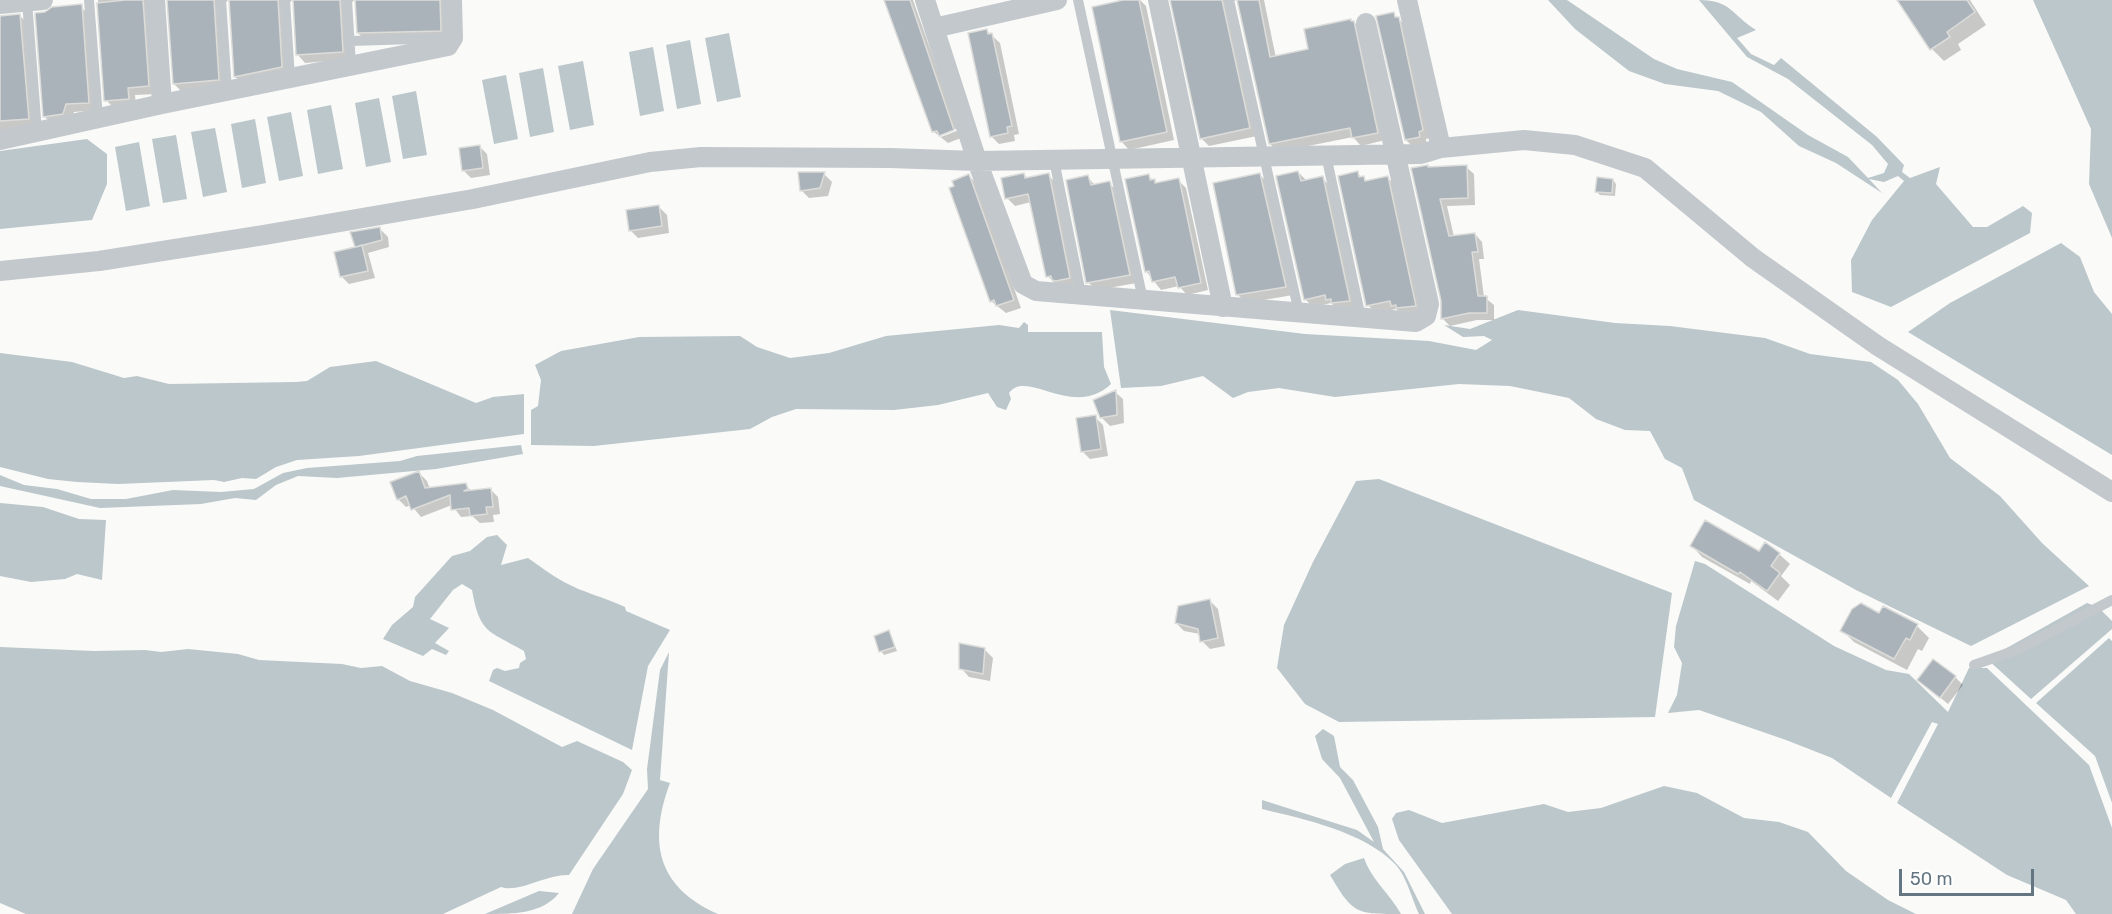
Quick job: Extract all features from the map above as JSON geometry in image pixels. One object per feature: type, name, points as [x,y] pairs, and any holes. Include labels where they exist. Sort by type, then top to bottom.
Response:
[{"type":"street","points":[[155,0],[162,104]]},
{"type":"street","points":[[0,140],[448,45],[453,38],[452,0]]},
{"type":"street","points":[[925,0],[976,161],[1023,284],[1036,291],[1416,322],[1424,319],[1429,308],[1366,23]]},
{"type":"street","points":[[934,28],[1058,0]]},
{"type":"street","points":[[1158,0],[1223,307]]},
{"type":"street","points":[[1407,0],[1441,148]]},
{"type":"street","points":[[0,4],[35,1]]},
{"type":"street","points":[[0,271],[99,261],[264,235],[473,199],[650,162],[701,157],[976,161],[1113,160],[1421,154],[1441,148],[1524,140],[1575,145],[1645,168],[1753,258],[1878,346],[2112,492]]},
{"type":"lane","points":[[89,0],[98,118]]},
{"type":"lane","points":[[221,0],[227,91]]},
{"type":"lane","points":[[285,0],[290,78]]},
{"type":"lane","points":[[347,0],[351,65]]},
{"type":"lane","points":[[1078,0],[1143,300]]},
{"type":"lane","points":[[1229,0],[1299,313]]},
{"type":"lane","points":[[35,1],[37,132]]},
{"type":"lane","points":[[350,40],[453,38]]},
{"type":"lane","points":[[1326,155],[1362,318]]},
{"type":"lane","points":[[1054,160],[1081,294]]},
{"type":"lane","points":[[1974,665],[2019,649],[2112,600]]},
{"type":"shaded area","points":[[1548,0],[1567,0],[1654,59],[1677,69],[1732,82],[1808,135],[1848,157],[1868,178],[1884,173],[1888,164],[1872,145],[1788,79],[1747,57],[1699,0],[1725,6],[1756,30],[1737,38],[1751,54],[1774,65],[1781,58],[1877,137],[1904,165],[1902,172],[1910,178],[1940,167],[1936,184],[1973,227],[1987,227],[2023,206],[2032,213],[2030,233],[1891,307],[1852,292],[1851,260],[1872,220],[1904,181],[1898,176],[1884,182],[1869,179],[1882,193],[1836,163],[1799,146],[1761,112],[1718,91],[1665,84],[1629,71],[1575,29]]},
{"type":"shaded area","points":[[2033,0],[2112,0],[2112,238],[2089,184],[2091,129]]},
{"type":"shaded area","points":[[729,33],[741,97],[717,102],[705,38]]},
{"type":"shaded area","points":[[690,40],[701,104],[677,109],[666,45]]},
{"type":"shaded area","points":[[653,47],[664,111],[640,116],[629,52]]},
{"type":"shaded area","points":[[583,61],[594,125],[570,130],[558,66]]},
{"type":"shaded area","points":[[543,68],[554,132],[530,137],[519,73]]},
{"type":"shaded area","points":[[506,75],[518,139],[494,144],[482,80]]},
{"type":"shaded area","points":[[416,91],[427,155],[403,159],[392,96]]},
{"type":"shaded area","points":[[379,98],[391,162],[366,167],[355,103]]},
{"type":"shaded area","points":[[331,105],[343,169],[318,174],[307,110]]},
{"type":"shaded area","points":[[291,112],[303,176],[279,181],[267,117]]},
{"type":"shaded area","points":[[255,119],[266,183],[242,188],[231,124]]},
{"type":"shaded area","points":[[215,128],[227,192],[203,197],[191,132]]},
{"type":"shaded area","points":[[176,135],[187,199],[163,203],[152,139]]},
{"type":"shaded area","points":[[87,139],[107,154],[107,184],[92,220],[0,229],[0,151]]},
{"type":"shaded area","points":[[139,142],[150,206],[126,211],[115,147]]},
{"type":"shaded area","points":[[2061,243],[2080,257],[2094,292],[2112,314],[2112,455],[1908,332],[1950,303]]},
{"type":"shaded area","points":[[1110,310],[1305,334],[1429,341],[1476,350],[1492,340],[1484,336],[1463,337],[1444,325],[1470,329],[1518,310],[1615,323],[1670,326],[1765,338],[1810,354],[1871,362],[1898,380],[1918,404],[1950,458],[2000,496],[2042,543],[2089,586],[1971,646],[1856,590],[1694,500],[1682,468],[1665,459],[1650,431],[1625,430],[1596,419],[1569,398],[1510,386],[1459,384],[1335,397],[1279,388],[1248,392],[1233,398],[1203,376],[1161,386],[1121,388]]},
{"type":"shaded area","points":[[1024,322],[1028,325],[1028,332],[1102,332],[1104,367],[1111,384],[1096,394],[1082,397],[1067,396],[1027,386],[1017,387],[1009,393],[1011,399],[1006,410],[997,407],[988,393],[938,405],[894,410],[796,409],[772,417],[750,429],[594,446],[531,445],[531,410],[538,406],[541,380],[535,365],[561,351],[639,337],[740,336],[757,347],[790,358],[829,353],[886,336],[999,325],[1019,328]]},
{"type":"shaded area","points":[[0,353],[72,362],[124,378],[137,376],[169,384],[307,381],[330,367],[376,361],[476,403],[493,397],[524,394],[524,434],[359,456],[297,460],[276,467],[256,479],[242,478],[224,482],[214,480],[118,484],[48,479],[0,467]]},
{"type":"shaded area","points":[[521,445],[523,454],[436,469],[337,478],[298,476],[276,485],[256,500],[235,498],[201,504],[100,508],[0,486],[0,475],[24,485],[57,489],[91,499],[126,499],[173,490],[221,492],[254,489],[283,473],[307,468],[400,461],[417,456]]},
{"type":"shaded area","points":[[1379,479],[1672,593],[1655,717],[1339,722],[1305,704],[1277,668],[1284,625],[1313,562],[1356,481]]},
{"type":"shaded area","points":[[0,503],[43,507],[79,519],[106,520],[102,580],[77,574],[65,579],[31,582],[0,576]]},
{"type":"shaded area","points":[[497,535],[507,545],[501,565],[528,558],[572,586],[625,607],[626,611],[670,630],[648,666],[632,750],[489,681],[493,670],[497,668],[505,671],[519,668],[520,663],[526,659],[524,651],[487,629],[478,615],[472,590],[462,584],[453,590],[430,619],[449,628],[435,643],[449,651],[446,655],[432,649],[423,656],[383,639],[392,625],[413,607],[415,597],[452,556],[470,551],[487,537]]},
{"type":"shaded area","points":[[1695,561],[1705,564],[1834,646],[1886,670],[1909,674],[1948,712],[1969,668],[1987,668],[2089,765],[2112,828],[2112,914],[2076,914],[2066,900],[2007,875],[1897,803],[1938,724],[1932,722],[1891,798],[1832,758],[1786,740],[1699,710],[1668,713],[1677,695],[1682,663],[1674,647],[1676,626]]},
{"type":"shaded area","points":[[2087,603],[2098,607],[2112,621],[2112,629],[2031,699],[1987,659]]},
{"type":"shaded area","points":[[2109,638],[2112,641],[2112,803],[2095,756],[2036,703]]},
{"type":"shaded area","points":[[0,647],[161,652],[188,649],[238,654],[259,660],[342,664],[361,668],[382,666],[410,681],[452,693],[493,710],[562,747],[577,741],[623,762],[632,770],[623,794],[569,875],[560,875],[516,888],[501,887],[443,914],[26,914],[0,903]]},
{"type":"shaded area","points":[[669,652],[660,780],[670,783],[663,804],[659,843],[670,876],[698,903],[718,914],[572,914],[593,869],[648,789],[647,769],[660,670]]},
{"type":"shaded area","points":[[1323,729],[1334,736],[1340,767],[1353,780],[1378,827],[1383,849],[1404,872],[1425,914],[1419,914],[1402,874],[1395,864],[1367,843],[1333,828],[1262,809],[1262,800],[1357,830],[1374,842],[1340,778],[1322,759],[1315,736]]},
{"type":"shaded area","points":[[1664,786],[1697,793],[1744,818],[1779,822],[1808,832],[1846,871],[1888,900],[1916,914],[1452,914],[1399,840],[1392,819],[1396,813],[1409,810],[1442,823],[1544,804],[1568,812],[1601,808]]},
{"type":"shaded area","points":[[1364,858],[1371,873],[1401,914],[1365,912],[1357,909],[1344,898],[1330,875],[1345,864]]},
{"type":"shaded area","points":[[539,891],[559,893],[536,909],[517,913],[485,914]]},
{"type":"building","points":[[143,0],[149,86],[128,88],[129,99],[104,101],[97,3]]},
{"type":"building","points":[[167,0],[214,0],[219,80],[173,84]]},
{"type":"building","points":[[229,0],[278,0],[282,67],[234,77]]},
{"type":"building","points":[[293,0],[340,0],[343,52],[296,55]]},
{"type":"building","points":[[355,0],[440,0],[441,31],[357,33]]},
{"type":"building","points":[[884,0],[910,0],[954,130],[939,136],[937,131],[932,132]]},
{"type":"building","points":[[1123,0],[1139,0],[1167,132],[1120,142],[1092,7]]},
{"type":"building","points":[[1170,0],[1222,0],[1250,128],[1200,139]]},
{"type":"building","points":[[1237,0],[1259,0],[1270,57],[1308,49],[1304,29],[1351,19],[1354,21],[1378,133],[1352,138],[1350,128],[1269,144]]},
{"type":"building","points":[[1897,0],[1967,0],[1975,12],[1947,32],[1950,37],[1930,50]]},
{"type":"building","points":[[82,4],[89,103],[66,104],[63,114],[43,117],[35,13],[45,12],[52,7]]},
{"type":"building","points":[[1394,12],[1395,17],[1399,17],[1423,130],[1419,132],[1420,137],[1405,140],[1376,16]]},
{"type":"building","points":[[20,14],[29,119],[0,121],[0,16]]},
{"type":"building","points":[[987,29],[988,34],[992,33],[1012,126],[1007,127],[1008,133],[990,137],[968,33]]},
{"type":"building","points":[[480,145],[483,168],[462,171],[459,148]]},
{"type":"building","points":[[1428,165],[1428,167],[1467,165],[1468,198],[1440,199],[1449,236],[1475,233],[1478,252],[1472,252],[1478,296],[1487,296],[1487,313],[1469,313],[1441,319],[1441,301],[1411,168]]},
{"type":"building","points":[[1298,171],[1301,181],[1323,176],[1350,301],[1331,303],[1331,299],[1326,300],[1325,295],[1304,300],[1276,176]]},
{"type":"building","points":[[1358,171],[1359,177],[1364,176],[1365,181],[1388,176],[1416,306],[1396,308],[1396,305],[1391,306],[1390,301],[1366,306],[1338,176]]},
{"type":"building","points":[[798,172],[825,172],[820,188],[800,191]]},
{"type":"building","points":[[1024,173],[1025,178],[1049,173],[1070,278],[1056,281],[1052,280],[1051,276],[1046,277],[1028,194],[1005,199],[1001,178]]},
{"type":"building","points":[[1260,173],[1286,287],[1236,295],[1213,183]]},
{"type":"building","points":[[969,174],[1014,300],[996,306],[994,300],[990,302],[949,188],[954,186],[952,181]]},
{"type":"building","points":[[1149,174],[1150,180],[1155,179],[1155,183],[1179,178],[1201,283],[1178,288],[1175,277],[1152,282],[1149,271],[1145,272],[1125,179]]},
{"type":"building","points":[[1088,175],[1091,185],[1110,181],[1130,275],[1086,283],[1066,180]]},
{"type":"building","points":[[1597,177],[1613,179],[1612,193],[1595,192]]},
{"type":"building","points":[[659,205],[662,226],[629,231],[626,210]]},
{"type":"building","points":[[380,227],[382,240],[362,245],[368,271],[340,277],[334,252],[355,247],[350,232]]},
{"type":"building","points":[[1116,390],[1117,415],[1100,418],[1093,400]]},
{"type":"building","points":[[1096,415],[1101,449],[1081,452],[1076,418]]},
{"type":"building","points":[[419,471],[425,488],[466,483],[468,489],[464,491],[491,488],[493,507],[486,507],[487,514],[470,516],[469,508],[451,510],[450,495],[411,510],[406,496],[397,500],[390,482]]},
{"type":"building","points":[[1705,520],[1759,551],[1765,542],[1780,553],[1771,566],[1780,573],[1767,591],[1740,572],[1738,574],[1690,546]]},
{"type":"building","points":[[1210,599],[1218,638],[1200,642],[1198,629],[1175,623],[1178,606]]},
{"type":"building","points":[[1861,603],[1879,613],[1883,606],[1918,624],[1910,640],[1906,638],[1894,659],[1840,631],[1852,609]]},
{"type":"building","points":[[889,630],[895,647],[879,652],[874,636]]},
{"type":"building","points":[[959,643],[985,648],[983,674],[959,669]]},
{"type":"building","points":[[1933,659],[1956,676],[1940,698],[1917,680]]}]
